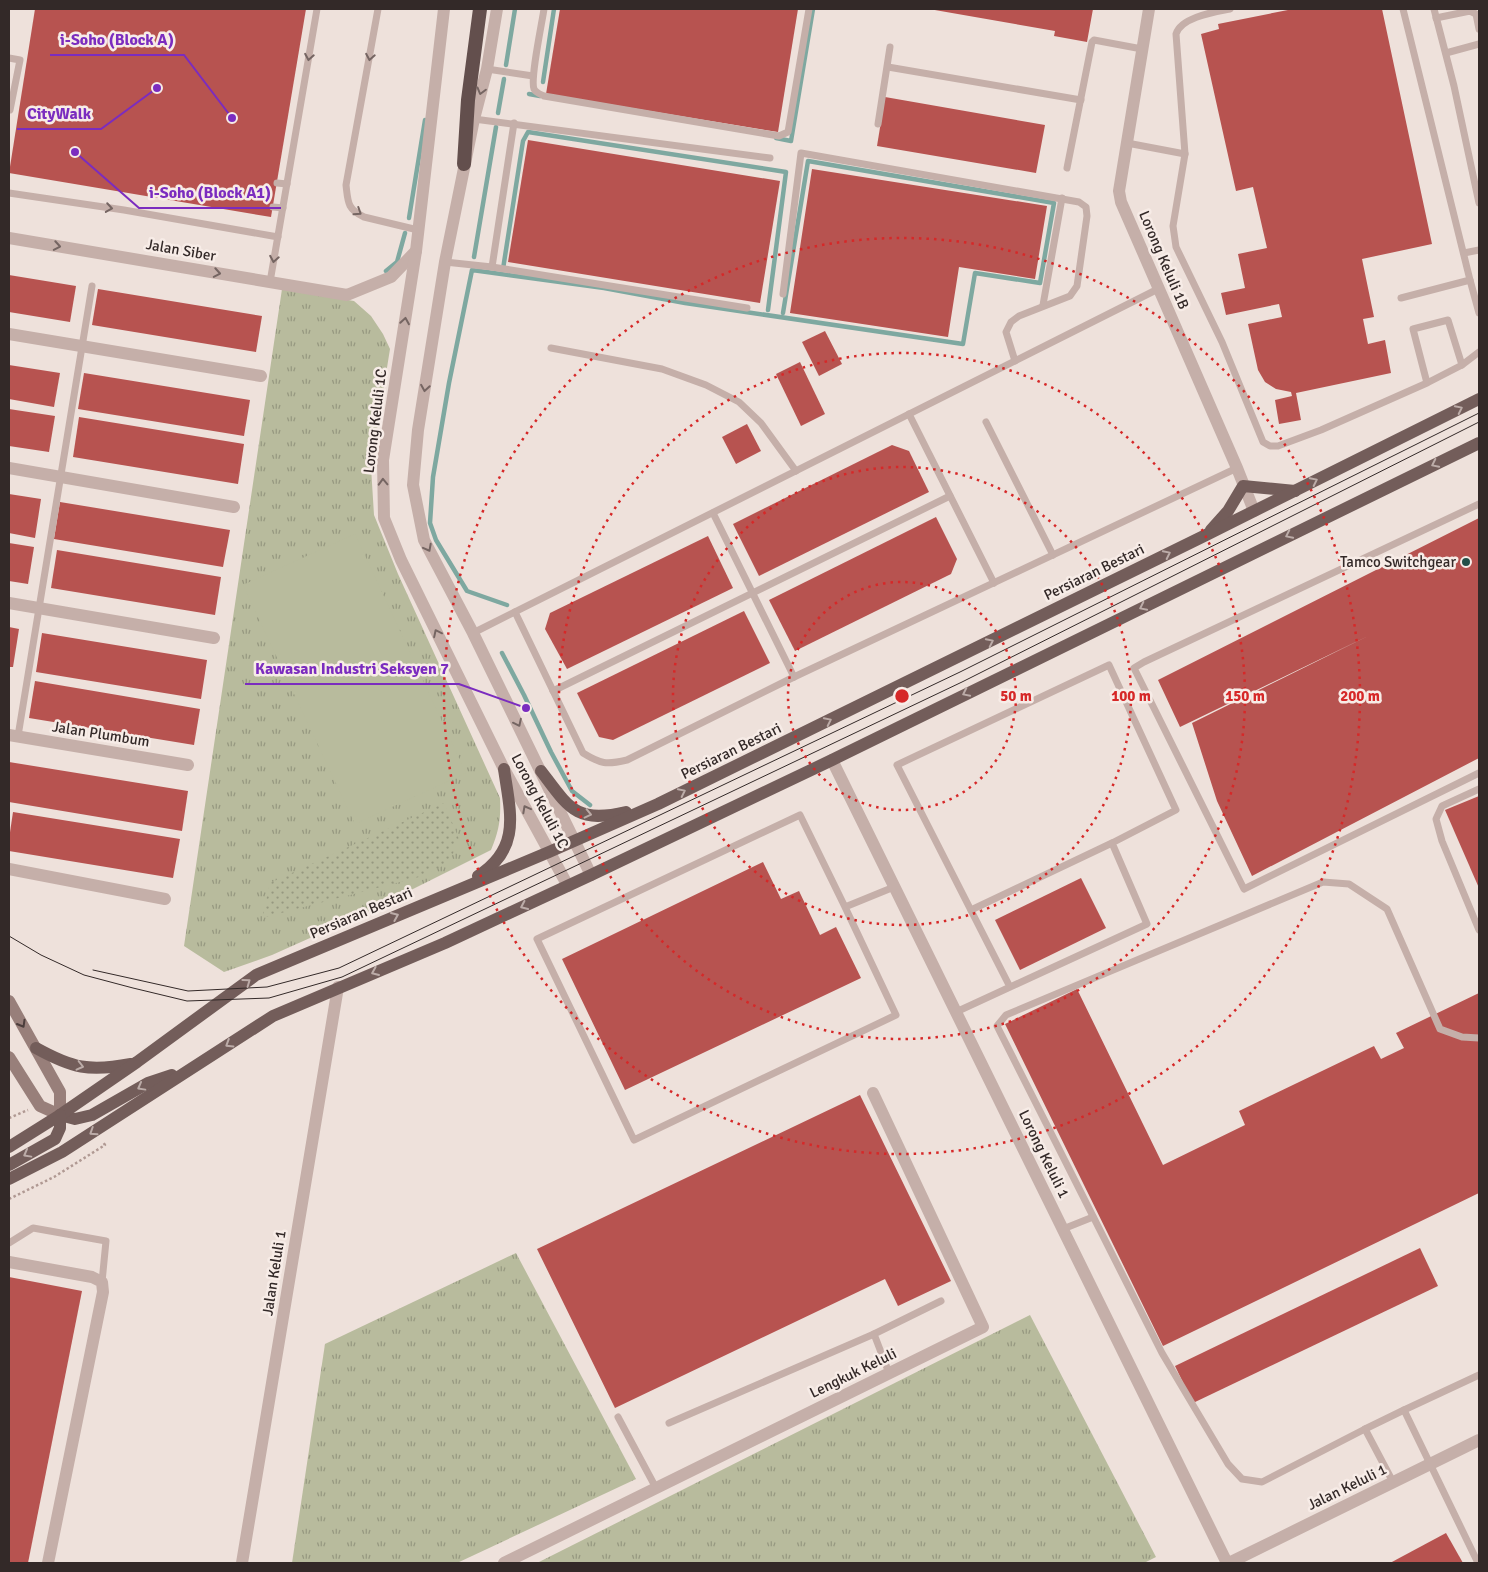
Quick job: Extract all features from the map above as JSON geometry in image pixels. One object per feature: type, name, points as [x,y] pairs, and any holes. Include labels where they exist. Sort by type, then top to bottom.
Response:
[{"type":"highway","points":[[464,164],[468,100],[480,9]]},
{"type":"main road","name":"Persiaran Bestari","points":[[9,1147],[60,1115],[137,1062],[256,975],[549,852],[658,804],[1479,399]]},
{"type":"main road","points":[[9,1179],[62,1152],[273,1016],[445,942],[568,886],[1478,446]]},
{"type":"main road","points":[[1206,535],[1228,511],[1243,486],[1295,490]]},
{"type":"main road","points":[[446,895],[490,868],[504,850],[511,823],[504,769]]},
{"type":"main road","points":[[541,771],[565,803],[582,814],[608,816],[658,804]]},
{"type":"main road","points":[[9,1001],[60,1092],[60,1128],[55,1139],[9,1165]]},
{"type":"main road","points":[[36,1048],[66,1063],[88,1069],[109,1068],[137,1062]]},
{"type":"main road","points":[[9,1057],[40,1106],[75,1119],[92,1115],[148,1083],[187,1070]]},
{"type":"street","name":"Lorong Keluli 1C","points":[[444,9],[416,250],[383,460],[384,518],[401,560],[504,769],[568,886]]},
{"type":"street","name":"Lorong Keluli 1C","points":[[497,9],[487,69],[464,164],[445,262],[418,430],[413,485],[424,540],[474,633],[591,875]]},
{"type":"street","name":"Lorong Keluli 1B","points":[[1150,9],[1119,191],[1121,202],[1254,511]]},
{"type":"street","name":"Jalan Siber","points":[[9,238],[347,295],[390,277],[416,250]]},
{"type":"street","points":[[9,334],[262,376]]},
{"type":"street","points":[[9,468],[234,507]]},
{"type":"street","points":[[9,603],[214,638]]},
{"type":"street","name":"Jalan Plumbum","points":[[13,735],[188,765]]},
{"type":"street","name":"Lorong Keluli 1","points":[[832,760],[1228,1563]]},
{"type":"street","points":[[9,869],[165,899]]},
{"type":"street","name":"Jalan Keluli 1","points":[[242,1563],[338,988]]},
{"type":"street","name":"Lengkuk Keluli","points":[[504,1563],[983,1327],[872,1093]]},
{"type":"street","points":[[9,1262],[92,1277],[102,1282],[103,1292],[48,1563]]},
{"type":"street","name":"Jalan Keluli 1","points":[[1228,1563],[1479,1440]]},
{"type":"lane","points":[[270,282],[317,9]]},
{"type":"lane","points":[[378,9],[346,185],[349,206],[357,214],[364,217],[418,230]]},
{"type":"lane","points":[[544,9],[534,76],[534,88],[544,96],[779,136],[788,132],[809,9]]},
{"type":"lane","points":[[1230,9],[1201,16],[1181,26],[1176,34],[1185,154],[1173,226],[1176,248],[1222,342],[1263,442],[1270,446],[1278,446],[1322,430],[1427,383],[1462,365],[1479,352]]},
{"type":"lane","points":[[1403,9],[1479,313]]},
{"type":"lane","points":[[1434,9],[1446,52],[1479,203]]},
{"type":"lane","points":[[1436,18],[1470,11],[1476,14],[1479,29]]},
{"type":"lane","points":[[1067,168],[1092,42],[1094,40],[1142,49]]},
{"type":"lane","points":[[1446,52],[1479,44]]},
{"type":"lane","points":[[878,124],[890,47]]},
{"type":"lane","points":[[9,58],[20,60],[9,110]]},
{"type":"lane","points":[[888,68],[1081,100]]},
{"type":"lane","points":[[487,69],[534,76]]},
{"type":"lane","points":[[474,119],[770,158]]},
{"type":"lane","points":[[492,267],[514,123]]},
{"type":"lane","points":[[1127,143],[1185,154]]},
{"type":"lane","points":[[783,294],[801,153],[1079,202],[1086,207],[1087,216],[1077,286],[1070,296],[1019,316],[1011,322],[1006,332],[1016,361]]},
{"type":"lane","points":[[277,183],[287,184]]},
{"type":"lane","points":[[9,193],[124,210],[278,237]]},
{"type":"lane","points":[[1044,305],[1062,198]]},
{"type":"lane","points":[[273,206],[283,208]]},
{"type":"lane","points":[[1464,253],[1479,250]]},
{"type":"lane","points":[[445,262],[492,267],[747,308]]},
{"type":"lane","points":[[1401,298],[1470,280]]},
{"type":"lane","points":[[13,735],[39,608],[92,286]]},
{"type":"lane","points":[[474,633],[1158,290]]},
{"type":"lane","points":[[1427,383],[1413,329],[1448,320],[1462,365]]},
{"type":"lane","points":[[551,348],[662,370],[706,385],[739,402],[761,423],[796,471]]},
{"type":"lane","points":[[909,414],[994,583]]},
{"type":"lane","points":[[986,422],[1053,555]]},
{"type":"lane","points":[[514,612],[583,753],[597,761],[611,764],[627,760],[794,677],[1237,468]]},
{"type":"lane","points":[[553,691],[950,496]]},
{"type":"lane","points":[[1479,504],[1134,668],[1244,889],[1479,773]]},
{"type":"lane","points":[[713,513],[794,677]]},
{"type":"lane","points":[[971,910],[1176,810],[1108,665],[897,765],[1010,987]]},
{"type":"lane","points":[[1479,790],[1442,806],[1436,819],[1442,841],[1479,930]]},
{"type":"lane","points":[[800,815],[845,908],[896,1015],[634,1140],[537,938],[800,815]]},
{"type":"lane","points":[[956,1012],[1147,924],[1112,842]]},
{"type":"lane","points":[[1479,1038],[1462,1037],[1440,1028],[1387,909],[1349,884],[1323,882],[1006,1015],[997,1026],[1162,1353],[1228,1464],[1242,1479],[1262,1482],[1365,1429],[1479,1375]]},
{"type":"lane","points":[[845,908],[894,887]]},
{"type":"lane","points":[[1063,1230],[1093,1217]]},
{"type":"lane","points":[[9,1243],[33,1228],[106,1241],[102,1282]]},
{"type":"lane","points":[[669,1423],[874,1334],[941,1301]]},
{"type":"lane","points":[[874,1334],[889,1373]]},
{"type":"lane","points":[[1404,1410],[1478,1563]]},
{"type":"lane","points":[[618,1417],[656,1488]]},
{"type":"lane","points":[[1365,1429],[1393,1482]]},
{"type":"path","points":[[9,1118],[30,1108]]},
{"type":"path","points":[[9,1199],[54,1177],[105,1145]]},
{"type":"green space","points":[[282,289],[354,301],[371,316],[390,349],[371,467],[374,515],[398,574],[500,798],[500,819],[491,850],[357,917],[272,955],[224,972],[184,946]]},
{"type":"green space","points":[[355,534],[466,773],[355,824],[243,585]]},
{"type":"green space","points":[[444,803],[459,839],[449,863],[419,877],[262,918],[270,883]]},
{"type":"green space","points":[[516,1253],[636,1479],[457,1563],[292,1563],[325,1344]]},
{"type":"green space","points":[[1030,1315],[1156,1557],[1144,1563],[537,1563]]},
{"type":"building","points":[[35,9],[306,9],[271,217],[9,173]]},
{"type":"building","points":[[560,9],[798,9],[778,132],[546,94]]},
{"type":"building","points":[[929,9],[1093,9],[1087,42],[1054,36],[1055,31]]},
{"type":"building","points":[[1293,9],[1382,9],[1432,244],[1362,259],[1374,317],[1363,319],[1368,344],[1385,340],[1391,373],[1296,393],[1301,420],[1279,424],[1275,400],[1292,396],[1291,392],[1276,389],[1265,382],[1258,370],[1248,324],[1282,317],[1279,304],[1226,315],[1221,293],[1245,288],[1238,254],[1267,248],[1253,187],[1236,191],[1201,34],[1219,29],[1218,24]]},
{"type":"building","points":[[885,97],[1045,125],[1036,173],[877,146]]},
{"type":"building","points":[[528,140],[780,181],[760,303],[508,262]]},
{"type":"building","points":[[812,169],[1047,206],[1035,279],[959,267],[948,337],[790,313]]},
{"type":"building","points":[[9,275],[76,286],[70,322],[9,312]]},
{"type":"building","points":[[98,289],[262,316],[256,352],[92,325]]},
{"type":"building","points":[[825,331],[842,364],[819,376],[802,342]]},
{"type":"building","points":[[800,362],[825,414],[801,426],[776,374]]},
{"type":"building","points":[[9,365],[60,373],[54,407],[9,399]]},
{"type":"building","points":[[84,373],[250,400],[244,436],[78,409]]},
{"type":"building","points":[[9,409],[55,416],[49,452],[9,446]]},
{"type":"building","points":[[79,417],[244,444],[238,484],[73,457]]},
{"type":"building","points":[[747,424],[761,451],[736,464],[722,437]]},
{"type":"building","points":[[892,445],[909,451],[929,492],[759,576],[733,524]]},
{"type":"building","points":[[9,494],[41,499],[35,538],[9,533]]},
{"type":"building","points":[[60,502],[230,530],[223,567],[54,539]]},
{"type":"building","points":[[936,517],[957,559],[951,574],[795,651],[769,600]]},
{"type":"building","points":[[1479,518],[1479,758],[1252,876],[1217,801],[1192,723],[1368,636],[1180,727],[1158,680]]},
{"type":"building","points":[[708,536],[733,588],[567,669],[545,629],[550,613]]},
{"type":"building","points":[[9,543],[34,547],[28,584],[9,581]]},
{"type":"building","points":[[57,550],[221,577],[215,615],[51,588]]},
{"type":"building","points":[[744,611],[770,663],[613,740],[599,737],[577,693]]},
{"type":"building","points":[[9,627],[19,629],[13,667],[9,667]]},
{"type":"building","points":[[42,633],[207,660],[201,699],[36,672]]},
{"type":"building","points":[[35,681],[200,709],[194,745],[29,718]]},
{"type":"building","points":[[9,762],[188,791],[182,831],[9,802]]},
{"type":"building","points":[[1479,796],[1479,888],[1445,810]]},
{"type":"building","points":[[13,812],[180,839],[173,878],[9,851]]},
{"type":"building","points":[[763,862],[781,899],[799,891],[820,935],[836,927],[861,978],[625,1090],[562,959]]},
{"type":"building","points":[[1081,878],[1106,928],[1020,970],[995,920]]},
{"type":"building","points":[[1077,989],[1163,1165],[1245,1125],[1239,1111],[1374,1046],[1381,1059],[1404,1048],[1396,1033],[1479,993],[1479,1193],[1163,1346],[1005,1024]]},
{"type":"building","points":[[860,1095],[951,1281],[898,1306],[885,1279],[615,1408],[537,1249]]},
{"type":"building","points":[[1420,1248],[1438,1286],[1193,1403],[1175,1366]]},
{"type":"building","points":[[9,1277],[82,1291],[28,1563],[9,1563]]},
{"type":"building","points":[[1446,1533],[1463,1563],[1390,1563]]},
{"type":"waterway","points":[[506,65],[515,9]]},
{"type":"waterway","points":[[543,82],[554,9]]},
{"type":"waterway","points":[[776,138],[791,141],[813,9]]},
{"type":"waterway","points":[[498,113],[504,79]]},
{"type":"waterway","points":[[529,94],[540,96]]},
{"type":"waterway","points":[[409,218],[425,120]]},
{"type":"waterway","points":[[474,257],[496,127]]},
{"type":"waterway","points":[[503,269],[523,141],[528,132],[786,172],[768,310]]},
{"type":"waterway","points":[[507,605],[467,591],[436,540],[430,523],[433,477],[449,383],[472,270],[604,288],[685,303],[963,344],[975,273],[1040,283],[1054,203],[808,161],[783,313]]},
{"type":"waterway","points":[[386,271],[397,262],[405,233]]},
{"type":"waterway","points":[[502,653],[572,791],[590,805]]},
{"type":"tram line","points":[[93,970],[188,991],[267,987],[339,968],[960,672],[1479,413]]},
{"type":"tram line","points":[[9,936],[41,955],[84,975],[187,1001],[269,998],[342,977],[962,682],[1479,422]]},
{"type":"place","name":"CityWalk","points":[[157,88]]},
{"type":"place","name":"i-Soho (Block A)","points":[[232,118]]},
{"type":"place","name":"i-Soho (Block A1)","points":[[75,152]]},
{"type":"place","name":"Tamco Switchgear","points":[[1466,562]]},
{"type":"place","name":"Kawasan Industri Seksyen 7","points":[[526,708]]}]
